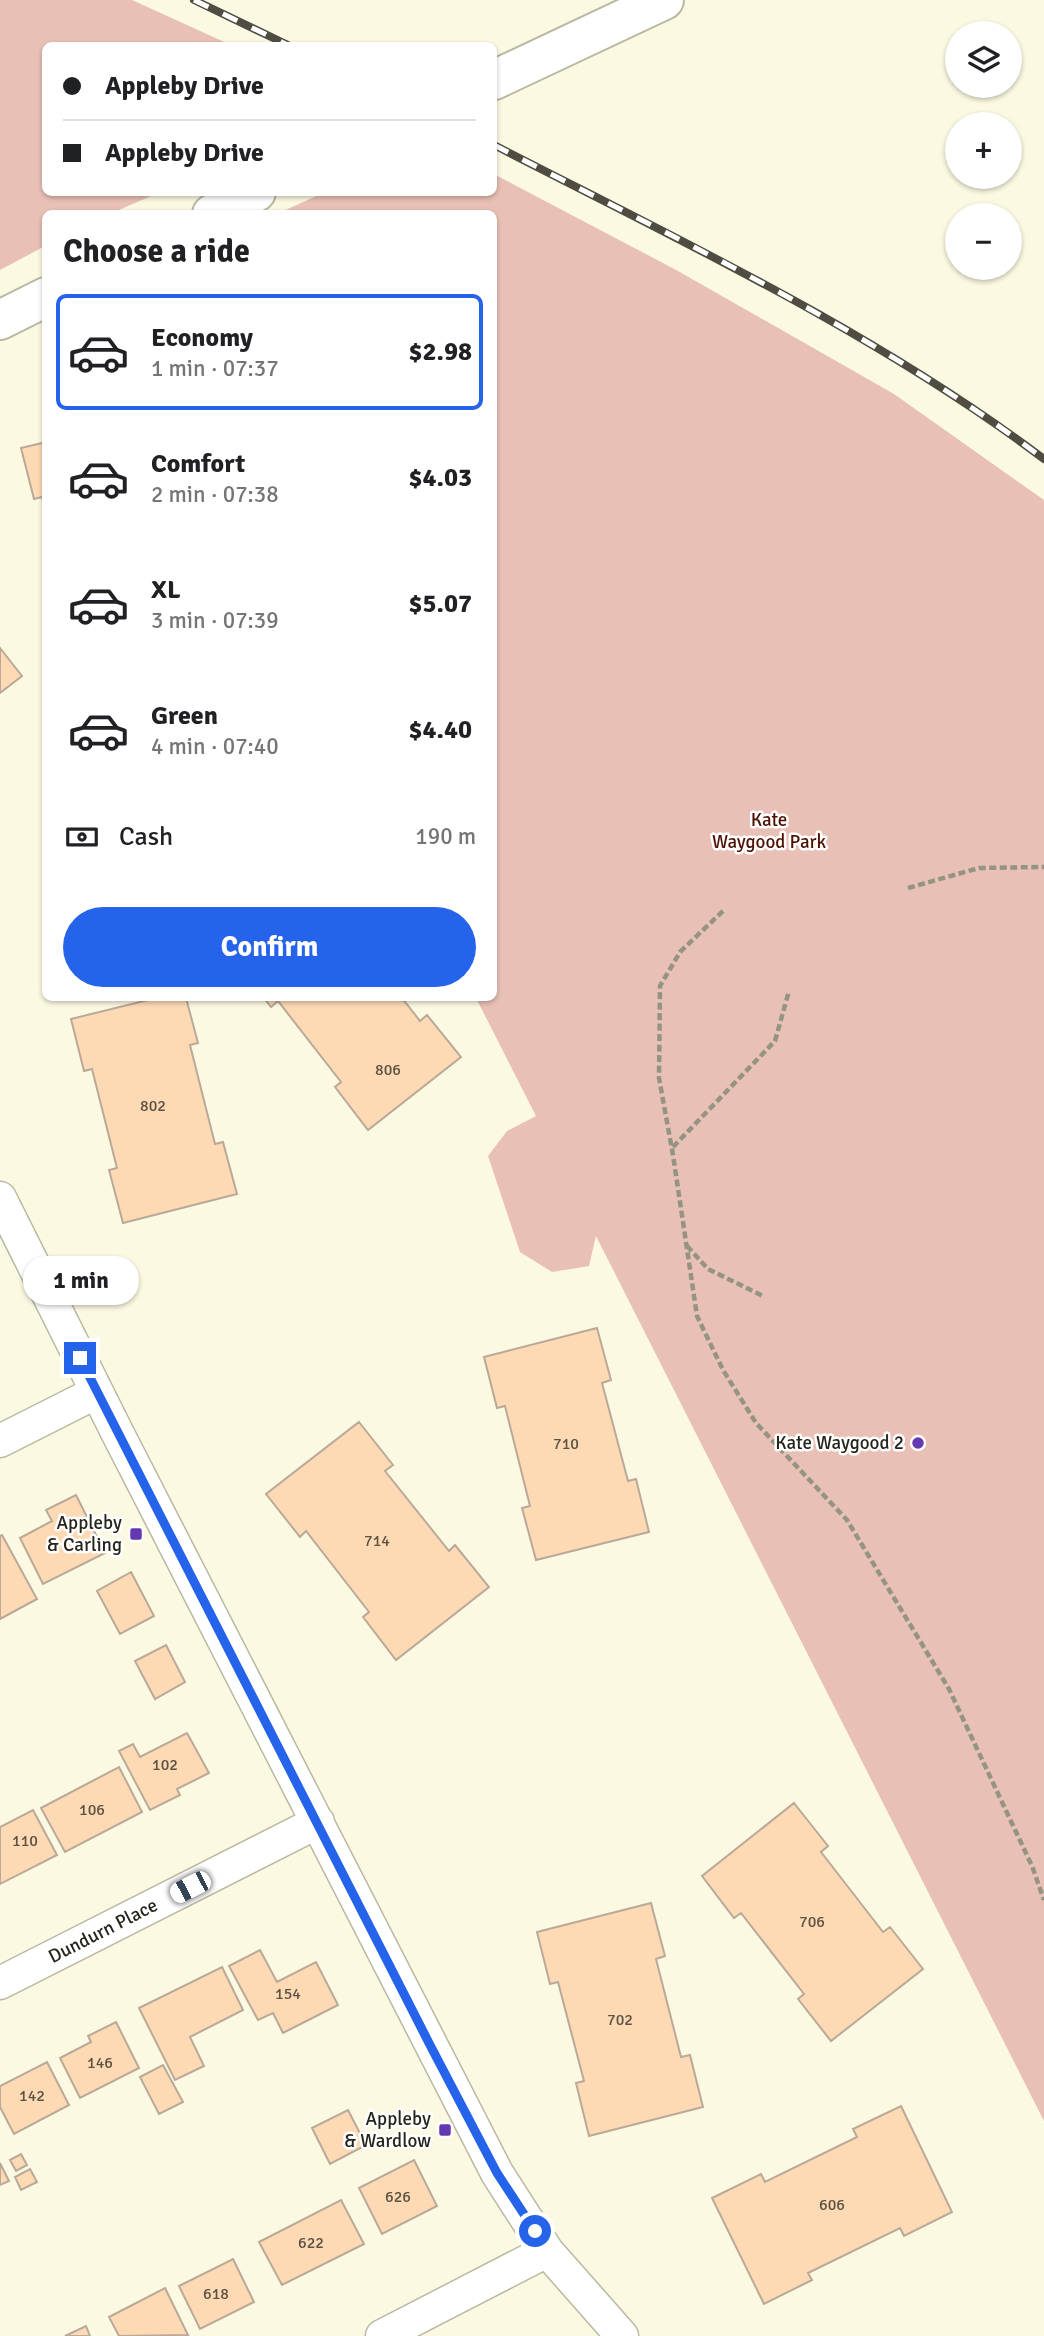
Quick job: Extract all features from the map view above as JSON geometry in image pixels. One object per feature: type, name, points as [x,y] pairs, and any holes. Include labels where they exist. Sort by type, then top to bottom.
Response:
[{"type":"street","points":[[497,79],[664,0]]},
{"type":"street","points":[[220,210],[248,196]]},
{"type":"street","points":[[0,320],[42,299]]},
{"type":"street","points":[[0,1198],[497,2173],[547,2251],[622,2336]]},
{"type":"street","points":[[0,1441],[97,1392]]},
{"type":"street","name":"Dundurn Place","points":[[0,1983],[317,1822]]},
{"type":"street","points":[[382,2336],[547,2251]]},
{"type":"path","points":[[908,888],[979,868],[1044,867]]},
{"type":"path","points":[[723,911],[680,952],[660,986],[659,1078],[697,1316],[723,1370],[756,1423],[847,1520],[949,1689],[1032,1866],[1044,1900]]},
{"type":"path","points":[[672,1147],[775,1041],[789,991]]},
{"type":"path","points":[[686,1245],[708,1269],[765,1297]]},
{"type":"green space","points":[[0,0],[132,0],[224,42],[42,42],[42,196],[151,196],[119,210],[42,210],[42,248],[0,270]]},
{"type":"green space","name":"Kate Waygood Park","points":[[497,176],[678,271],[894,394],[1044,500],[1044,2121],[596,1236],[589,1266],[552,1272],[520,1252],[488,1156],[507,1131],[536,1116],[478,1001],[497,1001],[497,210],[286,210],[316,196],[497,196]]},
{"type":"building","points":[[42,443],[42,497],[34,499],[21,448]]},
{"type":"building","points":[[0,648],[22,676],[0,693]]},
{"type":"building","points":[[144,1001],[187,1001],[198,1043],[190,1045],[215,1144],[223,1142],[237,1194],[123,1223],[109,1170],[117,1168],[92,1069],[84,1071],[71,1019]]},
{"type":"building","points":[[266,1001],[278,1001],[271,1007]]},
{"type":"building","points":[[278,1001],[404,1001],[420,1021],[427,1015],[461,1057],[368,1130],[335,1087],[341,1082]]},
{"type":"building","points":[[597,1328],[611,1380],[602,1383],[628,1481],[636,1479],[649,1532],[536,1560],[522,1508],[530,1506],[505,1406],[497,1408],[484,1357]]},
{"type":"building","points":[[359,1422],[393,1465],[385,1471],[449,1551],[455,1545],[489,1587],[396,1660],[363,1617],[369,1612],[306,1531],[300,1537],[266,1494]]},
{"type":"building","points":[[76,1495],[105,1553],[43,1584],[20,1538],[52,1521],[46,1510]]},
{"type":"building","points":[[2,1535],[37,1599],[0,1619],[0,1536]]},
{"type":"building","points":[[131,1572],[154,1616],[120,1634],[97,1591]]},
{"type":"building","points":[[166,1645],[185,1682],[155,1699],[135,1661]]},
{"type":"building","points":[[187,1733],[209,1773],[177,1789],[180,1795],[150,1810],[119,1751],[133,1744],[140,1757]]},
{"type":"building","points":[[119,1767],[142,1812],[65,1852],[41,1808]]},
{"type":"building","points":[[794,1803],[828,1846],[821,1852],[883,1932],[890,1927],[923,1969],[831,2041],[798,1999],[804,1994],[741,1913],[734,1918],[702,1876]]},
{"type":"building","points":[[33,1810],[57,1855],[0,1884],[0,1827]]},
{"type":"building","points":[[651,1903],[665,1956],[656,1959],[681,2057],[690,2055],[703,2107],[589,2136],[576,2083],[584,2081],[558,1982],[550,1984],[537,1932]]},
{"type":"building","points":[[260,1950],[277,1982],[316,1962],[338,2005],[283,2033],[273,2013],[258,2020],[229,1966]]},
{"type":"building","points":[[222,1967],[243,2010],[190,2037],[204,2066],[175,2080],[139,2008]]},
{"type":"building","points":[[116,2022],[139,2068],[80,2098],[60,2058],[91,2042],[88,2036]]},
{"type":"building","points":[[47,2062],[69,2105],[14,2134],[0,2107],[0,2086]]},
{"type":"building","points":[[163,2065],[183,2102],[159,2114],[140,2077]]},
{"type":"building","points":[[901,2106],[952,2212],[904,2236],[900,2228],[808,2273],[812,2280],[764,2304],[712,2198],[761,2174],[765,2182],[857,2137],[853,2129]]},
{"type":"building","points":[[348,2110],[366,2145],[330,2164],[312,2128]]},
{"type":"building","points":[[21,2154],[27,2165],[16,2171],[10,2160]]},
{"type":"building","points":[[414,2160],[437,2206],[382,2234],[359,2188]]},
{"type":"building","points":[[0,2163],[9,2181],[0,2185]]},
{"type":"building","points":[[30,2169],[37,2182],[21,2190],[15,2177]]},
{"type":"building","points":[[341,2200],[364,2244],[282,2285],[259,2242]]},
{"type":"building","points":[[233,2259],[254,2302],[200,2329],[179,2286]]},
{"type":"building","points":[[165,2288],[188,2335],[119,2336],[109,2317]]},
{"type":"building","points":[[86,2326],[90,2336],[65,2336]]},
{"type":"railway","points":[[194,0],[282,42]]},
{"type":"railway","points":[[497,147],[706,253],[845,329],[980,413],[1044,459]]},
{"type":"place","name":"Kate Waygood 2","points":[[918,1443]]},
{"type":"place","name":"Appleby & Carling","points":[[136,1534]]},
{"type":"place","name":"Appleby & Wardlow","points":[[445,2130]]},
{"type":"route","points":[[80,1358],[430,2045],[497,2173],[535,2231]]}]
